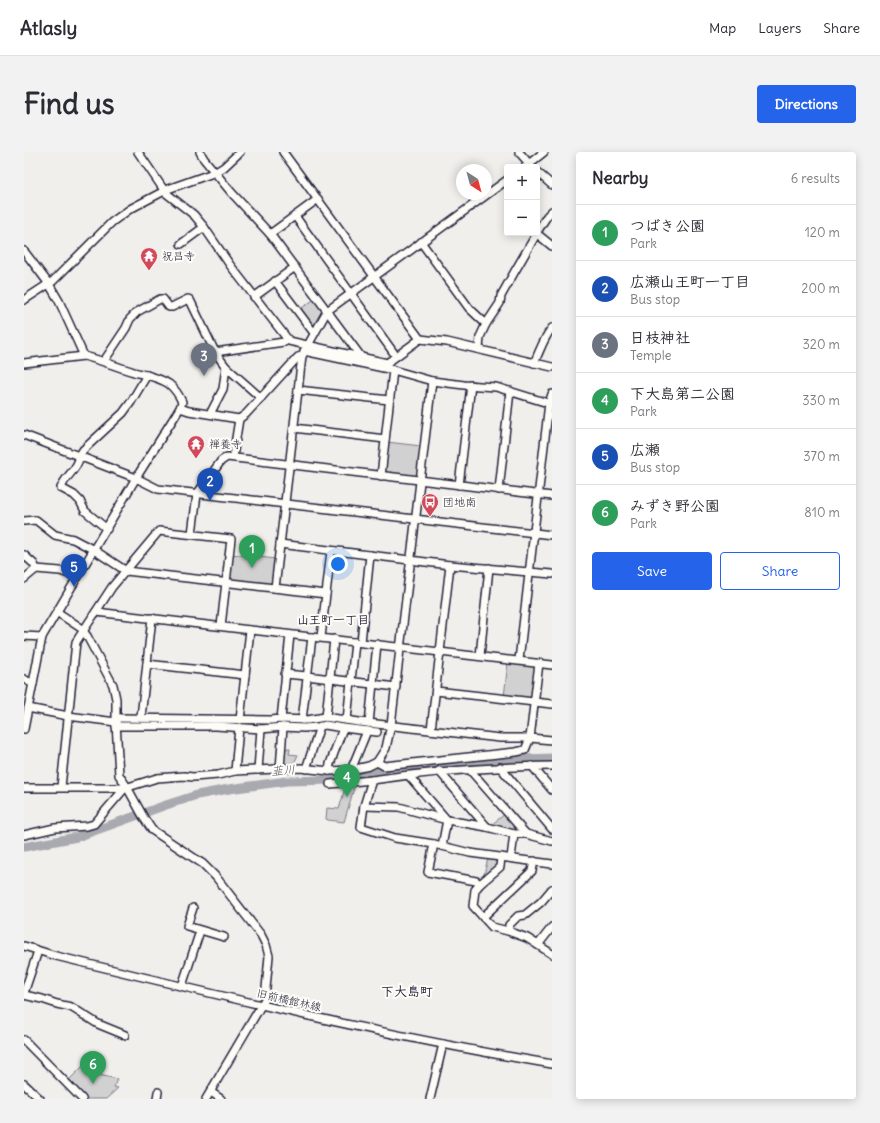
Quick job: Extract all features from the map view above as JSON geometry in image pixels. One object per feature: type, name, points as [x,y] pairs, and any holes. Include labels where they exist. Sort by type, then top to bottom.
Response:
[{"type":"street","points":[[138,152],[165,191],[194,216],[204,227],[230,265],[287,340],[305,350],[393,370],[432,381],[496,387],[550,404]]},
{"type":"street","points":[[200,152],[231,192],[270,234],[362,358]]},
{"type":"street","points":[[24,300],[49,284],[112,222],[130,209],[165,191],[216,172],[224,167],[240,152]]},
{"type":"street","points":[[283,152],[420,339]]},
{"type":"street","points":[[520,152],[527,164]]},
{"type":"street","points":[[530,164],[544,152]]},
{"type":"street","points":[[540,175],[552,185]]},
{"type":"street","points":[[180,408],[189,411],[239,419],[246,414],[305,350],[327,311],[504,182]]},
{"type":"street","points":[[270,234],[318,199]]},
{"type":"street","points":[[540,228],[552,210]]},
{"type":"street","points":[[295,216],[396,356]]},
{"type":"street","points":[[181,244],[204,227]]},
{"type":"street","points":[[479,349],[480,337],[486,324],[500,303],[501,296],[535,236]]},
{"type":"street","points":[[540,236],[552,246]]},
{"type":"street","points":[[421,242],[469,308],[486,324]]},
{"type":"street","points":[[24,251],[49,284],[59,301],[84,356]]},
{"type":"street","points":[[254,297],[295,267]]},
{"type":"street","points":[[275,281],[314,334]]},
{"type":"street","points":[[104,361],[126,328],[130,319],[137,312],[160,299],[162,299],[169,307],[190,300],[215,352],[226,367],[261,398]]},
{"type":"street","points":[[534,363],[542,349],[547,333],[552,328]]},
{"type":"street","points":[[305,350],[387,363],[420,339],[447,342],[552,367]]},
{"type":"street","points":[[215,352],[284,342],[287,340]]},
{"type":"street","points":[[275,588],[298,390],[305,350]]},
{"type":"street","points":[[24,363],[84,356],[155,377],[170,385],[178,393],[182,402],[180,408],[136,478],[42,637],[24,729]]},
{"type":"street","points":[[210,414],[224,389],[226,367]]},
{"type":"street","points":[[380,476],[393,370]]},
{"type":"street","points":[[107,529],[85,511],[80,501],[74,495],[61,488],[62,484],[77,463],[83,450],[123,413],[147,375]]},
{"type":"street","points":[[24,788],[126,788],[156,778],[205,776],[235,771],[280,769],[329,771],[351,770],[370,766],[377,762],[386,748],[391,725],[412,559],[432,381]]},
{"type":"street","points":[[460,485],[471,385]]},
{"type":"street","points":[[298,390],[389,400]]},
{"type":"street","points":[[499,490],[510,391]]},
{"type":"street","points":[[519,660],[552,394]]},
{"type":"street","points":[[233,457],[239,419]]},
{"type":"street","points":[[294,428],[385,438]]},
{"type":"street","points":[[24,435],[136,478],[158,489],[552,535]]},
{"type":"street","points":[[192,534],[197,494],[223,458],[233,457],[552,496]]},
{"type":"street","points":[[24,521],[36,520],[55,535],[73,539],[94,550],[126,571],[326,594]]},
{"type":"street","points":[[61,787],[76,642],[112,587],[159,531],[231,539],[221,626]]},
{"type":"street","points":[[280,544],[331,551],[552,574]]},
{"type":"street","points":[[321,637],[331,551]]},
{"type":"street","points":[[24,555],[34,564],[36,569]]},
{"type":"street","points":[[347,720],[351,681],[370,555]]},
{"type":"street","points":[[431,730],[450,564]]},
{"type":"street","points":[[480,656],[489,568]]},
{"type":"street","points":[[24,579],[36,569],[60,571],[78,577]]},
{"type":"street","points":[[57,612],[80,628],[87,636],[113,685],[116,699],[119,775],[144,818],[152,830],[203,864],[216,877],[261,935],[266,945],[269,956],[265,999],[206,1099]]},
{"type":"street","points":[[96,612],[552,665]]},
{"type":"street","points":[[141,717],[152,618]]},
{"type":"street","points":[[240,720],[250,630]]},
{"type":"street","points":[[281,719],[290,634]]},
{"type":"street","points":[[24,636],[42,637]]},
{"type":"street","points":[[302,720],[312,637]]},
{"type":"street","points":[[326,717],[334,639]]},
{"type":"street","points":[[369,723],[378,644]]},
{"type":"street","points":[[377,762],[384,766],[525,750],[530,738],[540,663]]},
{"type":"street","points":[[147,664],[245,675]]},
{"type":"street","points":[[285,674],[396,687]]},
{"type":"street","points":[[24,679],[33,684]]},
{"type":"street","points":[[436,691],[552,704]]},
{"type":"street","points":[[28,708],[68,716],[116,722],[261,729],[283,727],[304,728],[324,725],[377,732]]},
{"type":"street","points":[[116,722],[141,717],[240,720],[302,720],[326,717],[500,738],[552,740]]},
{"type":"street","points":[[306,769],[320,726]]},
{"type":"street","points":[[280,769],[283,727]]},
{"type":"street","points":[[235,771],[239,728]]},
{"type":"street","points":[[329,771],[330,764],[343,728]]},
{"type":"street","points":[[258,770],[261,729]]},
{"type":"street","points":[[351,770],[366,731]]},
{"type":"street","points":[[532,766],[552,790]]},
{"type":"street","points":[[330,784],[409,776],[439,771],[500,767],[552,766]]},
{"type":"street","points":[[500,767],[552,829]]},
{"type":"street","points":[[470,770],[526,834]]},
{"type":"street","points":[[439,771],[487,827]]},
{"type":"street","points":[[409,776],[447,820]]},
{"type":"street","points":[[372,780],[364,806],[361,827],[395,838],[438,845],[470,853],[552,864]]},
{"type":"street","points":[[24,835],[55,828],[87,826],[94,824],[126,788]]},
{"type":"street","points":[[364,806],[399,807],[447,820],[487,827],[514,834],[526,834],[552,841]]},
{"type":"street","points":[[447,820],[428,872],[476,881],[480,884]]},
{"type":"street","points":[[511,858],[514,834]]},
{"type":"street","points":[[501,857],[500,867],[475,890],[473,906],[492,927],[509,931],[526,938],[552,954]]},
{"type":"street","points":[[483,917],[532,871],[534,861]]},
{"type":"street","points":[[509,931],[509,925],[518,916],[525,915],[541,902],[552,889]]},
{"type":"street","points":[[193,908],[187,926],[224,937]]},
{"type":"street","points":[[538,945],[552,927]]},
{"type":"street","points":[[182,986],[200,931]]},
{"type":"street","name":"旧前橋館林線","points":[[24,946],[56,956],[261,1005],[443,1044],[552,1064]]},
{"type":"street","points":[[38,951],[24,994],[71,1007],[98,1024],[125,1035]]},
{"type":"street","points":[[430,1099],[443,1044]]},
{"type":"street","points":[[26,1045],[81,1099]]},
{"type":"street","points":[[24,1084],[40,1099]]},
{"type":"street","points":[[210,1092],[221,1099]]},
{"type":"shaded area","points":[[316,298],[324,312],[315,327],[311,327],[299,310]]},
{"type":"shaded area","points":[[387,442],[421,446],[418,476],[416,478],[386,474],[383,471]]},
{"type":"shaded area","points":[[231,554],[276,559],[273,584],[230,580],[228,578]]},
{"type":"shaded area","points":[[508,662],[537,667],[533,698],[530,700],[504,697]]},
{"type":"shaded area","points":[[283,748],[290,749],[289,754],[298,755],[294,763],[282,764]]},
{"type":"shaded area","points":[[346,785],[355,785],[344,822],[326,819],[327,808],[339,809]]},
{"type":"shaded area","points":[[505,814],[519,829],[517,832],[491,825]]},
{"type":"shaded area","points":[[488,858],[498,861],[497,865],[483,879]]},
{"type":"shaded area","points":[[85,1064],[95,1074],[117,1079],[114,1087],[118,1088],[106,1099],[87,1099],[68,1081]]},
{"type":"waterway","name":"韮川","points":[[24,847],[77,837],[197,795],[229,789],[287,781],[335,780],[404,768],[497,760],[552,758]]},
{"type":"place","name":"祝昌寺","points":[[149,271]]},
{"type":"place","name":"日枝神社","points":[[204,376]]},
{"type":"place","name":"禅養寺","points":[[196,459]]},
{"type":"place","name":"広瀬山王町一丁目","points":[[210,501]]},
{"type":"place","name":"団地南","points":[[430,517]]},
{"type":"place","name":"つばき公園","points":[[252,568]]},
{"type":"place","name":"広瀬","points":[[74,587]]},
{"type":"place","name":"下大島第二公園","points":[[347,797]]},
{"type":"place","name":"みずき野公園","points":[[93,1084]]},
{"type":"district","name":"山王町一丁目","points":[[333,619]]},
{"type":"district","name":"下大島町","points":[[407,991]]}]
